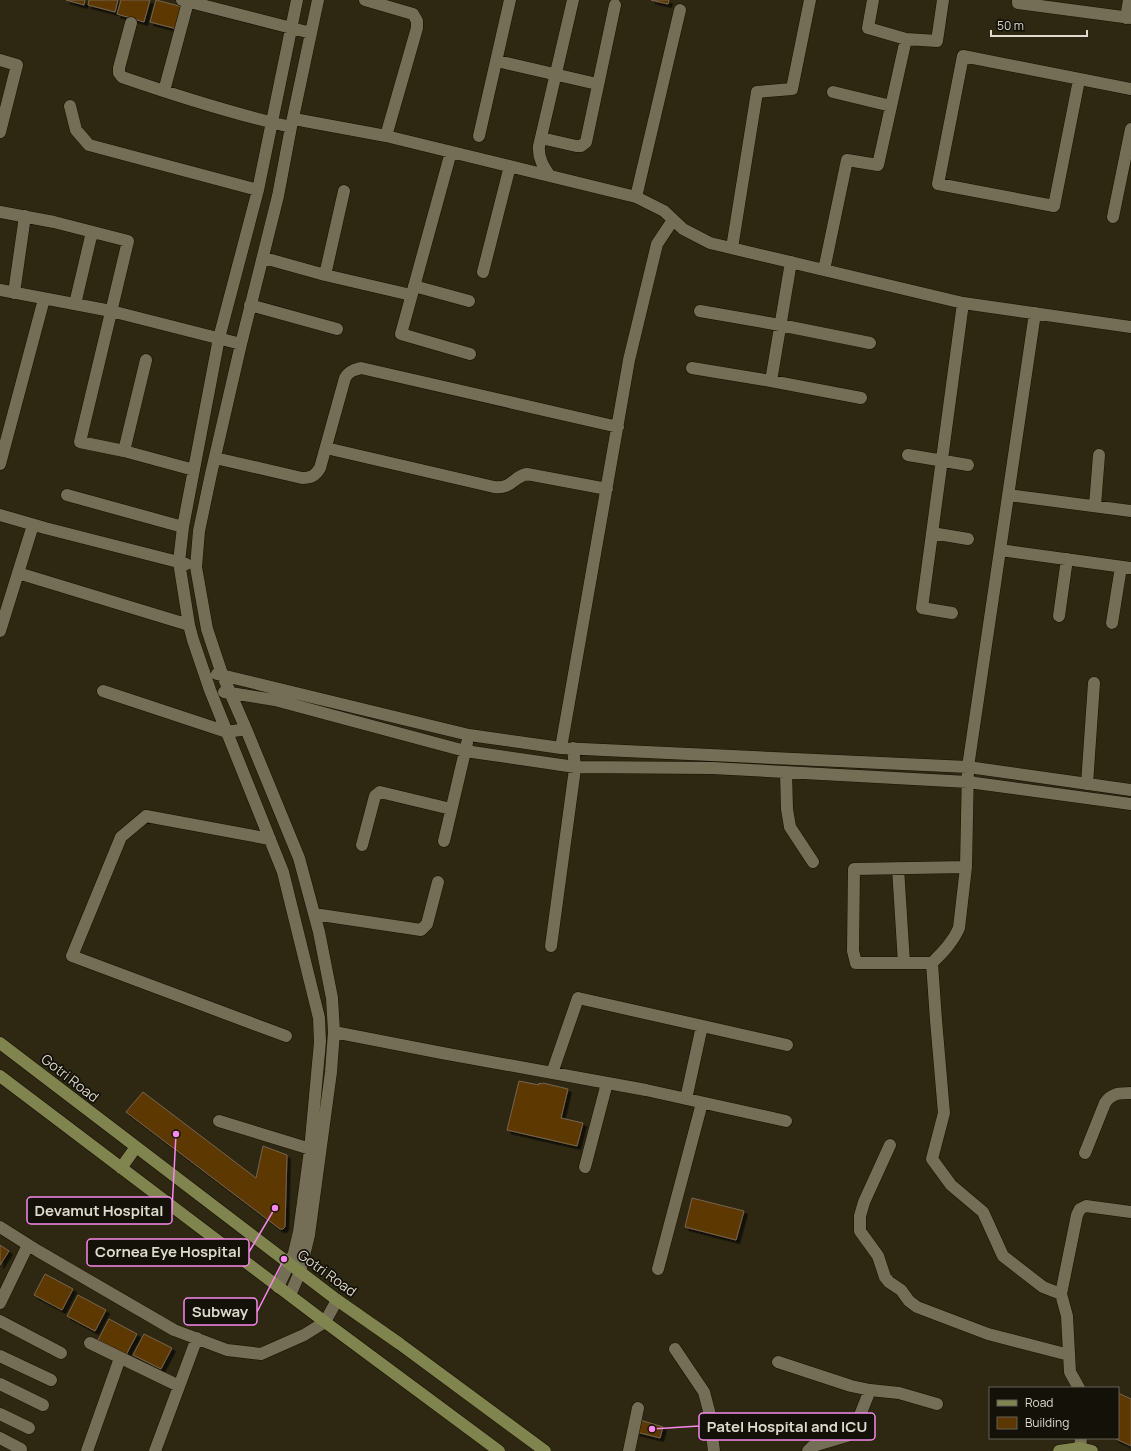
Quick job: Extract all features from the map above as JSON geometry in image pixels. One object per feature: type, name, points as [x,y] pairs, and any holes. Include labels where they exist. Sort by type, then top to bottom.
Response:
[{"type":"main road","name":"Gotri Road","points":[[0,1043],[289,1264],[544,1451]]},
{"type":"main road","points":[[0,1076],[278,1287],[499,1451]]},
{"type":"main road","points":[[122,1168],[136,1147]]},
{"type":"main road","points":[[1060,1451],[1083,1447]]},
{"type":"street","points":[[290,1296],[300,1272],[309,1235],[315,1151],[320,1024],[286,881],[210,690],[189,625],[179,562],[183,527],[219,338],[258,190],[290,28],[297,0]]},
{"type":"street","points":[[278,1287],[294,1253],[331,1072],[334,1032],[332,998],[319,932],[299,858],[222,674],[206,629],[196,567],[199,531],[250,305],[264,258],[278,196],[318,0]]},
{"type":"street","points":[[366,0],[413,14],[417,21],[417,28],[386,136]]},
{"type":"street","points":[[479,136],[510,0]]},
{"type":"street","points":[[550,176],[541,163],[538,154],[573,0]]},
{"type":"street","points":[[732,248],[757,92],[792,89],[810,0]]},
{"type":"street","points":[[873,0],[868,28],[906,40],[937,41],[943,0]]},
{"type":"street","points":[[1018,0],[1018,3],[1071,5],[1128,18],[1128,0]]},
{"type":"street","points":[[164,92],[185,1],[228,6],[290,28],[311,33]]},
{"type":"street","points":[[541,138],[576,146],[581,146],[586,142],[614,5]]},
{"type":"street","points":[[636,197],[680,10]]},
{"type":"street","points":[[131,23],[119,73],[122,77],[164,92],[272,122],[292,123],[386,136],[636,197],[664,211],[683,229],[710,243],[963,303],[1131,327]]},
{"type":"street","points":[[824,270],[847,160],[878,165],[906,40]]},
{"type":"street","points":[[1079,80],[1054,206],[938,184],[963,56],[1131,89]]},
{"type":"street","points":[[0,60],[17,65],[3,109],[0,132]]},
{"type":"street","points":[[497,61],[597,84]]},
{"type":"street","points":[[833,92],[891,106]]},
{"type":"street","points":[[70,106],[76,130],[89,145],[258,190]]},
{"type":"street","points":[[1113,217],[1131,129]]},
{"type":"street","points":[[451,152],[401,334],[470,354]]},
{"type":"street","points":[[483,272],[510,166]]},
{"type":"street","points":[[325,275],[344,192]]},
{"type":"street","points":[[0,212],[54,222],[128,241],[80,442],[124,451],[194,470]]},
{"type":"street","points":[[14,293],[25,216]]},
{"type":"street","points":[[550,946],[575,767],[567,748],[607,489],[629,360],[657,244],[673,220]]},
{"type":"street","points":[[75,304],[92,232]]},
{"type":"street","points":[[264,258],[325,275],[469,301]]},
{"type":"street","points":[[771,381],[791,262]]},
{"type":"street","points":[[0,290],[111,311],[241,344]]},
{"type":"street","points":[[0,464],[44,299]]},
{"type":"street","points":[[952,613],[922,608],[963,303]]},
{"type":"street","points":[[250,305],[337,329]]},
{"type":"street","points":[[700,311],[870,343]]},
{"type":"street","points":[[966,867],[854,869],[853,951],[856,963],[932,963],[950,945],[957,932],[961,917],[966,867],[968,767],[1035,313]]},
{"type":"street","points":[[124,451],[146,360]]},
{"type":"street","points":[[215,458],[302,478],[310,478],[315,475],[320,468],[345,378],[348,373],[355,369],[361,368],[618,427]]},
{"type":"street","points":[[692,368],[861,398]]},
{"type":"street","points":[[326,448],[494,487],[506,487],[516,478],[527,474],[607,489]]},
{"type":"street","points":[[908,455],[968,465]]},
{"type":"street","points":[[1095,506],[1099,456]]},
{"type":"street","points":[[66,495],[183,527]]},
{"type":"street","points":[[1008,495],[1131,511]]},
{"type":"street","points":[[0,515],[33,525],[196,567]]},
{"type":"street","points":[[0,631],[33,525]]},
{"type":"street","points":[[932,533],[968,539]]},
{"type":"street","points":[[1000,550],[1126,567],[1112,623]]},
{"type":"street","points":[[1059,616],[1067,559]]},
{"type":"street","points":[[18,574],[189,625]]},
{"type":"street","points":[[204,672],[222,674],[469,735],[567,748],[968,767],[1131,790]]},
{"type":"street","points":[[1087,784],[1094,683]]},
{"type":"street","points":[[210,690],[275,700],[465,751],[575,767],[712,768],[968,782],[1131,804]]},
{"type":"street","points":[[103,691],[227,732],[246,729]]},
{"type":"street","points":[[444,841],[469,735]]},
{"type":"street","points":[[786,772],[787,809],[790,827],[813,862]]},
{"type":"street","points":[[362,845],[375,796],[380,792],[451,809]]},
{"type":"street","points":[[270,839],[146,816],[121,837],[72,956],[286,1036]]},
{"type":"street","points":[[898,868],[904,963]]},
{"type":"street","points":[[314,914],[421,930],[427,924],[438,882]]},
{"type":"street","points":[[932,963],[944,1113],[932,1159],[951,1185],[983,1212],[1003,1256],[1043,1287],[1061,1294]]},
{"type":"street","points":[[552,1073],[578,998],[787,1046]]},
{"type":"street","points":[[686,1098],[702,1026]]},
{"type":"street","points":[[334,1032],[442,1054],[686,1098],[702,1103],[786,1121]]},
{"type":"street","points":[[585,1167],[607,1083]]},
{"type":"street","points":[[1085,1153],[1105,1103],[1109,1098],[1118,1093],[1131,1093]]},
{"type":"street","points":[[658,1269],[702,1103]]},
{"type":"street","points":[[219,1121],[315,1151]]},
{"type":"street","points":[[890,1144],[864,1202],[859,1224],[862,1235],[878,1256],[885,1278],[901,1290],[909,1301],[917,1307],[988,1334],[1069,1355]]},
{"type":"street","points":[[1078,1387],[1070,1372],[1067,1316],[1061,1294],[1077,1215],[1080,1209],[1086,1206],[1131,1212]]},
{"type":"street","points":[[0,1227],[28,1245],[174,1330],[227,1350],[261,1354],[304,1335],[325,1322],[337,1300]]},
{"type":"street","points":[[0,1303],[28,1245]]},
{"type":"street","points":[[0,1321],[60,1353]]},
{"type":"street","points":[[155,1451],[197,1338]]},
{"type":"street","points":[[90,1342],[179,1386]]},
{"type":"street","points":[[675,1348],[704,1392],[709,1411],[714,1451]]},
{"type":"street","points":[[0,1356],[51,1380]]},
{"type":"street","points":[[87,1451],[120,1358]]},
{"type":"street","points":[[778,1362],[851,1386],[870,1390],[899,1393],[937,1404]]},
{"type":"street","points":[[0,1384],[43,1405]]},
{"type":"street","points":[[808,1451],[814,1446],[853,1433],[870,1390]]},
{"type":"street","points":[[629,1451],[638,1408]]},
{"type":"street","points":[[0,1414],[29,1428]]},
{"type":"street","points":[[0,1438],[21,1449]]},
{"type":"building","points":[[66,0],[85,0],[84,5]]},
{"type":"building","points":[[89,0],[118,0],[115,12],[88,5]]},
{"type":"building","points":[[121,0],[150,0],[144,22],[117,14]]},
{"type":"building","points":[[156,0],[183,7],[177,29],[150,22]]},
{"type":"building","points":[[651,0],[669,0],[668,4]]},
{"type":"building","points":[[519,1081],[539,1085],[539,1083],[543,1083],[568,1089],[561,1118],[583,1123],[577,1146],[507,1130]]},
{"type":"building","points":[[143,1092],[256,1178],[263,1146],[287,1155],[285,1227],[280,1229],[126,1112]]},
{"type":"building","points":[[692,1198],[744,1211],[736,1240],[685,1227]]},
{"type":"building","points":[[0,1245],[9,1251],[0,1265]]},
{"type":"building","points":[[45,1274],[73,1289],[62,1310],[34,1295]]},
{"type":"building","points":[[78,1295],[106,1310],[95,1331],[67,1316]]},
{"type":"building","points":[[109,1319],[137,1334],[126,1355],[98,1340]]},
{"type":"building","points":[[144,1334],[172,1348],[161,1369],[133,1355]]},
{"type":"building","points":[[1119,1393],[1131,1399],[1131,1446],[1116,1439],[1119,1439]]},
{"type":"building","points":[[640,1420],[663,1427],[660,1438],[636,1432]]},
{"type":"place","name":"Devamut Hospital","points":[[176,1134]]},
{"type":"place","name":"Cornea Eye Hospital","points":[[275,1208]]},
{"type":"place","name":"Subway","points":[[284,1259]]},
{"type":"place","name":"Patel Hospital and ICU","points":[[652,1429]]}]
